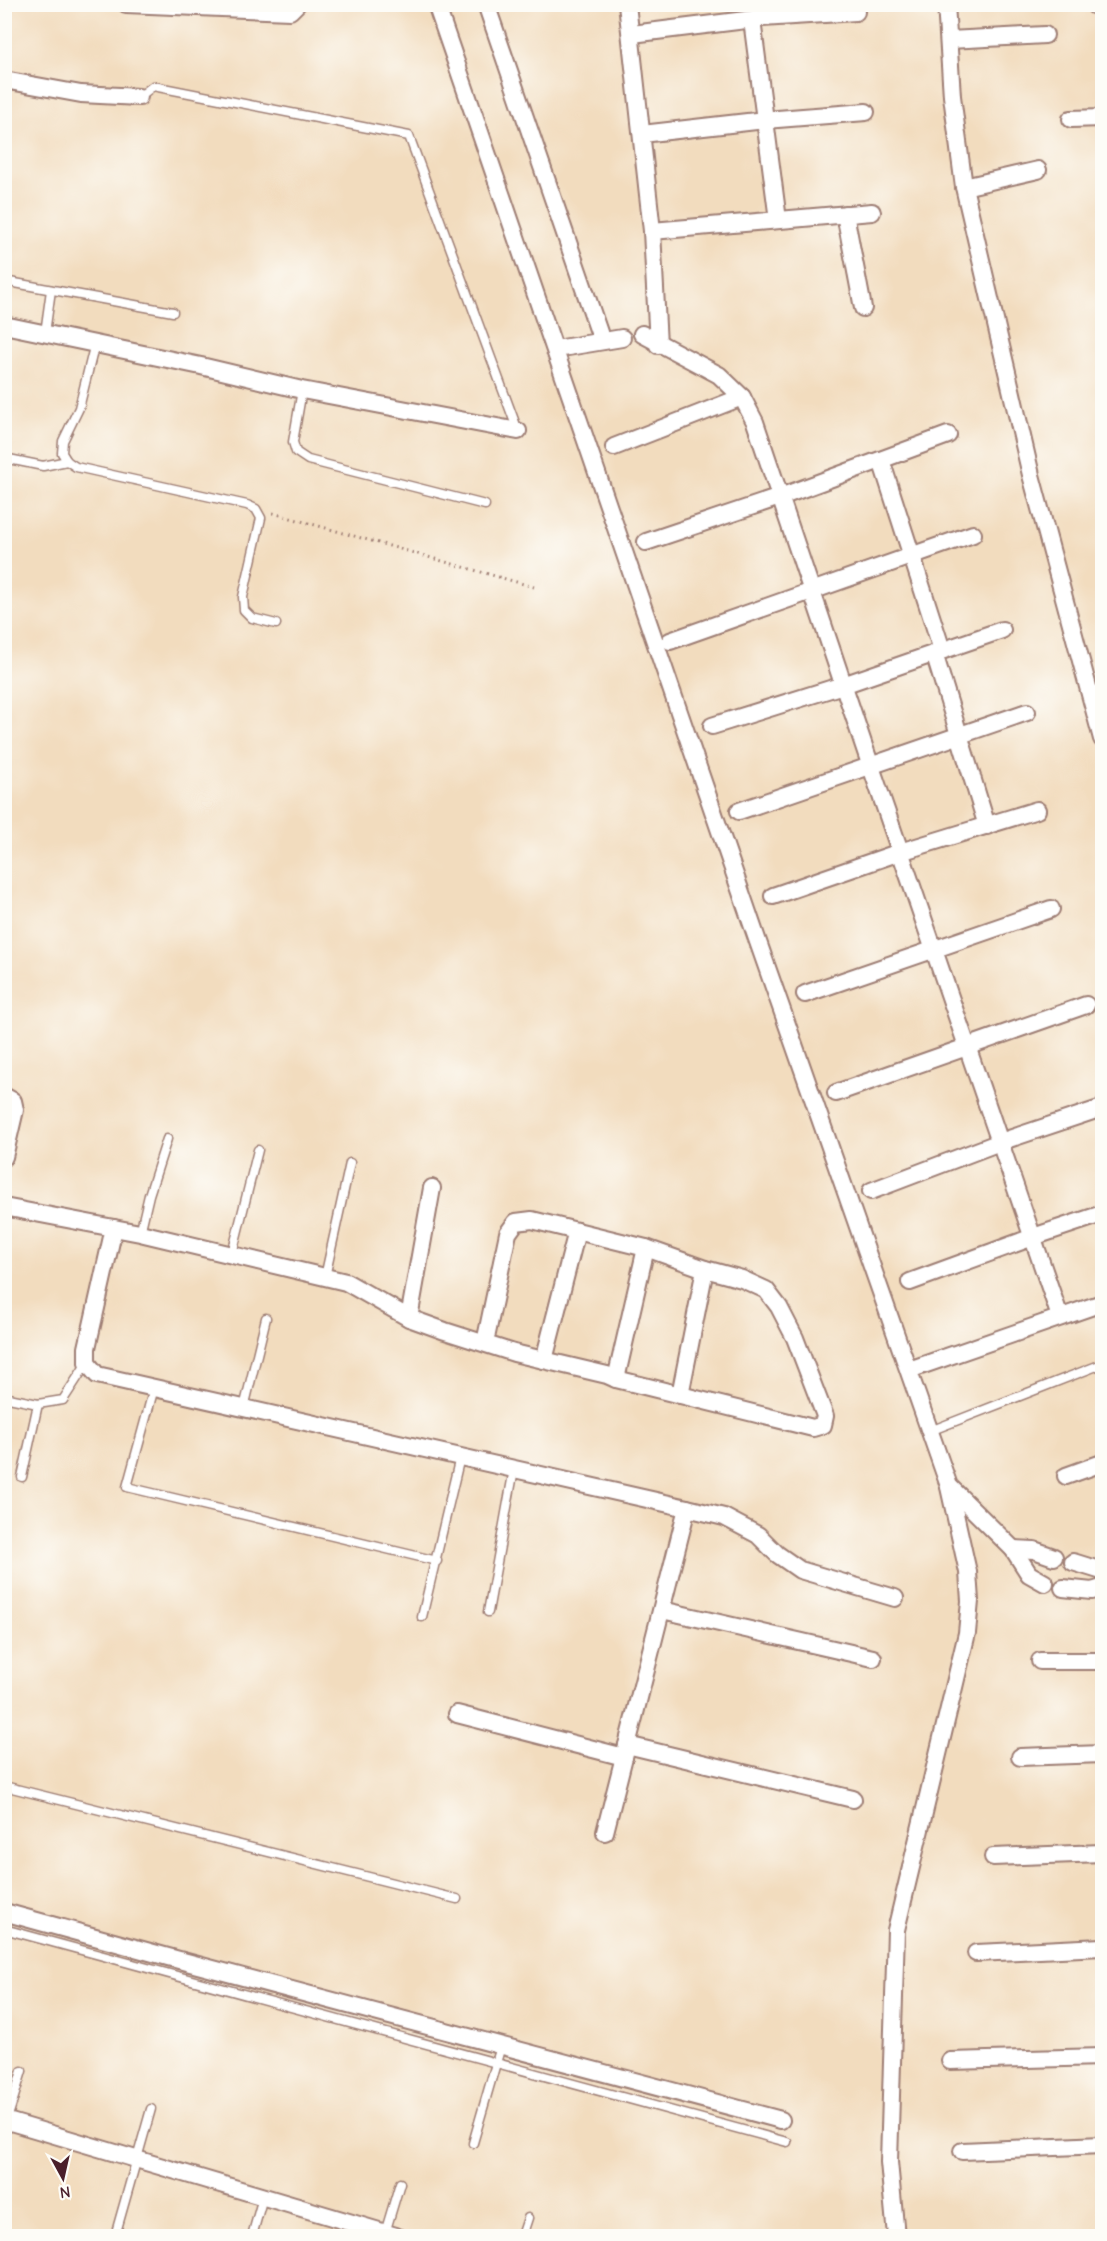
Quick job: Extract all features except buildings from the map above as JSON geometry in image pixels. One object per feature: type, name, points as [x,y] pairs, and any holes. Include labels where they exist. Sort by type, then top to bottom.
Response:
[{"type":"street","points":[[126,4],[290,11],[297,4]]},
{"type":"street","points":[[436,4],[949,1486],[968,1572],[967,1633],[896,1930],[889,2162],[896,2236]]},
{"type":"street","points":[[486,4],[602,342]]},
{"type":"street","points":[[627,4],[652,231],[658,345]]},
{"type":"street","points":[[946,4],[952,96],[964,187],[1031,475],[1102,739]]},
{"type":"street","points":[[632,34],[758,14],[856,12]]},
{"type":"street","points":[[758,14],[765,120],[778,220]]},
{"type":"street","points":[[949,40],[1045,34]]},
{"type":"street","points":[[4,80],[81,93],[139,97]]},
{"type":"street","points":[[642,134],[765,120],[866,112]]},
{"type":"street","points":[[1071,119],[1102,118]]},
{"type":"street","points":[[964,187],[1038,170]]},
{"type":"street","points":[[652,231],[872,212]]},
{"type":"street","points":[[845,214],[863,308]]},
{"type":"street","points":[[4,325],[201,366],[302,390],[518,431]]},
{"type":"street","points":[[642,334],[658,345],[718,375],[742,397],[755,422],[1060,1317]]},
{"type":"street","points":[[556,350],[622,338]]},
{"type":"street","points":[[614,447],[742,397]]},
{"type":"street","points":[[646,542],[780,497],[948,435]]},
{"type":"street","points":[[881,460],[913,555],[960,735],[987,826]]},
{"type":"street","points":[[670,641],[973,534]]},
{"type":"street","points":[[712,726],[843,685],[1002,630]]},
{"type":"street","points":[[739,811],[1027,712]]},
{"type":"street","points":[[773,896],[900,852],[1037,810]]},
{"type":"street","points":[[805,994],[1051,909]]},
{"type":"street","points":[[836,1093],[1086,1005]]},
{"type":"street","points":[[4,1096],[13,1101],[15,1110],[6,1149]]},
{"type":"street","points":[[871,1191],[1000,1142],[1102,1108]]},
{"type":"street","points":[[408,1317],[432,1188]]},
{"type":"street","points":[[4,1207],[140,1233],[346,1282],[408,1317],[484,1342],[544,1360],[813,1428],[823,1425],[825,1416],[795,1338],[779,1307],[766,1290],[742,1279],[705,1269],[646,1248],[577,1231],[532,1220],[516,1222],[508,1233],[484,1342]]},
{"type":"street","points":[[910,1282],[1102,1214]]},
{"type":"street","points":[[114,1228],[87,1348],[87,1363],[97,1375],[724,1517],[758,1535],[777,1554],[800,1570],[895,1598]]},
{"type":"street","points":[[544,1360],[577,1231]]},
{"type":"street","points":[[616,1379],[646,1248]]},
{"type":"street","points":[[680,1395],[705,1269]]},
{"type":"street","points":[[909,1370],[1102,1303]]},
{"type":"street","points":[[1066,1476],[1102,1463]]},
{"type":"street","points":[[949,1486],[1012,1549],[1029,1574],[1045,1583]]},
{"type":"street","points":[[605,1833],[687,1509]]},
{"type":"street","points":[[1012,1549],[1035,1550],[1054,1557]]},
{"type":"street","points":[[1073,1562],[1102,1570]]},
{"type":"street","points":[[1063,1588],[1092,1591],[1102,1588]]},
{"type":"street","points":[[662,1610],[873,1658]]},
{"type":"street","points":[[1040,1661],[1102,1661]]},
{"type":"street","points":[[458,1714],[853,1799]]},
{"type":"street","points":[[1020,1757],[1102,1754]]},
{"type":"street","points":[[993,1857],[1102,1853]]},
{"type":"street","points":[[4,1912],[179,1960],[499,2054],[781,2120]]},
{"type":"street","points":[[976,1953],[1102,1947]]},
{"type":"street","points":[[950,2061],[1102,2057]]},
{"type":"street","points":[[5,2123],[137,2159],[389,2235]]},
{"type":"street","points":[[962,2151],[1102,2145]]},
{"type":"lane","points":[[139,97],[153,86],[409,136],[518,431]]},
{"type":"lane","points":[[4,281],[173,312]]},
{"type":"lane","points":[[45,333],[51,290]]},
{"type":"lane","points":[[95,344],[79,408],[63,441],[62,453],[67,461],[76,467],[247,505],[256,509],[261,518],[243,597],[244,610],[252,618],[276,624]]},
{"type":"lane","points":[[302,390],[293,441],[296,452],[308,460],[485,505]]},
{"type":"lane","points":[[4,458],[44,466],[67,461]]},
{"type":"lane","points":[[140,1233],[149,1194],[167,1138]]},
{"type":"lane","points":[[232,1254],[258,1150]]},
{"type":"lane","points":[[325,1277],[350,1163]]},
{"type":"lane","points":[[244,1408],[266,1318]]},
{"type":"lane","points":[[4,1397],[38,1404],[63,1400],[87,1363]]},
{"type":"lane","points":[[930,1431],[1102,1364]]},
{"type":"lane","points":[[154,1387],[127,1488],[437,1561]]},
{"type":"lane","points":[[22,1477],[38,1404]]},
{"type":"lane","points":[[422,1617],[460,1457]]},
{"type":"lane","points":[[488,1612],[514,1469]]},
{"type":"lane","points":[[4,1786],[457,1899]]},
{"type":"lane","points":[[4,1929],[499,2054],[788,2142]]},
{"type":"lane","points":[[473,2143],[499,2054]]},
{"type":"lane","points":[[5,2123],[22,2072]]},
{"type":"lane","points":[[115,2236],[151,2109]]},
{"type":"lane","points":[[389,2235],[400,2183]]},
{"type":"lane","points":[[252,2236],[263,2197]]},
{"type":"lane","points":[[522,2236],[528,2218]]},
{"type":"path","points":[[256,509],[534,587]]}]
